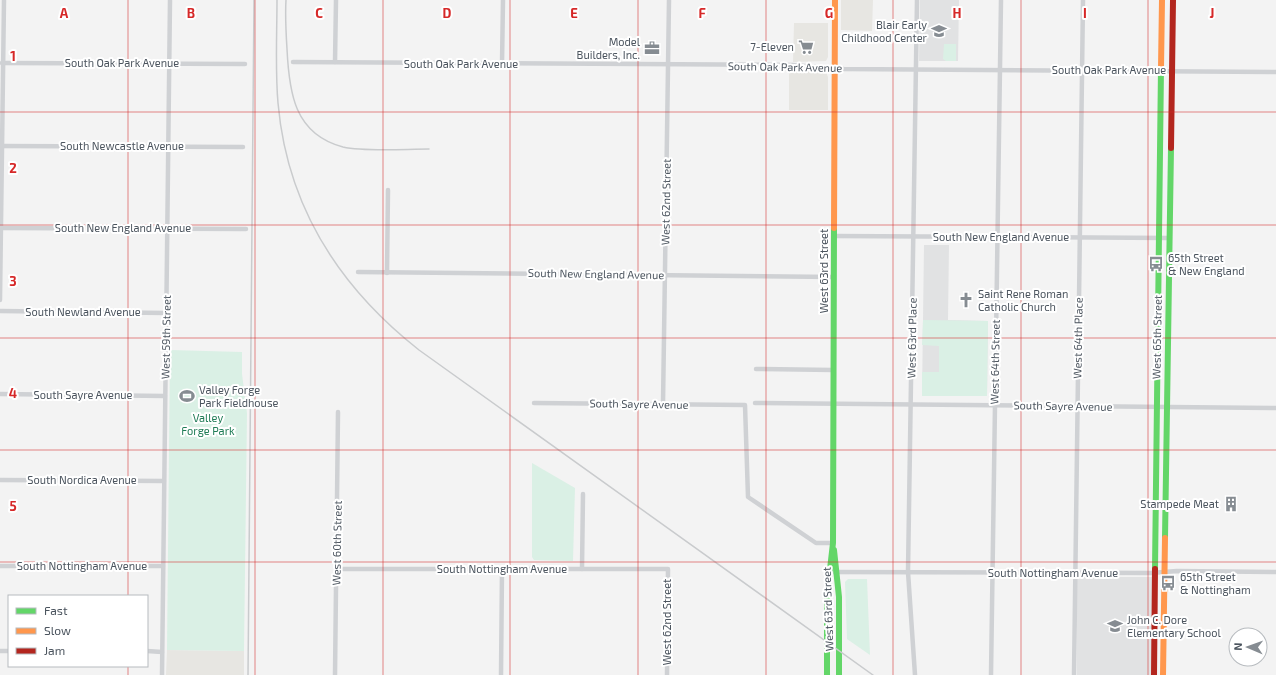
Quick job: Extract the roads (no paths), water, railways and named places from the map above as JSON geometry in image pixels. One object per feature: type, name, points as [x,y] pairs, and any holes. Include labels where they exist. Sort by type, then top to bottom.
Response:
[{"type":"street","points":[[0,300],[1,63],[4,0]]},
{"type":"street","name":"West 59th Street","points":[[162,675],[170,0]]},
{"type":"street","points":[[335,62],[336,0]]},
{"type":"street","points":[[502,64],[503,0]]},
{"type":"street","name":"West 62nd Street","points":[[663,404],[669,0]]},
{"type":"street","name":"West 63rd Street","points":[[827,675],[829,572],[833,543],[835,0]]},
{"type":"street","name":"West 63rd Place","points":[[915,675],[908,572],[917,0]]},
{"type":"street","name":"West 64th Street","points":[[990,675],[1001,0]]},
{"type":"street","name":"West 64th Place","points":[[1074,675],[1083,0]]},
{"type":"street","name":"West 65th Street","points":[[1154,675],[1162,0]]},
{"type":"street","name":"West 65th Street","points":[[1163,675],[1173,0]]},
{"type":"street","name":"South Oak Park Avenue","points":[[293,62],[834,67],[844,69],[1162,70],[1276,72]]},
{"type":"street","name":"South Oak Park Avenue","points":[[1,63],[245,64]]},
{"type":"street","name":"South Newcastle Avenue","points":[[1,146],[243,147]]},
{"type":"street","points":[[387,272],[388,190]]},
{"type":"street","name":"South New England Avenue","points":[[0,228],[246,228]]},
{"type":"street","name":"South New England Avenue","points":[[834,236],[1169,238]]},
{"type":"street","name":"South New England Avenue","points":[[358,272],[834,277]]},
{"type":"street","name":"South Newland Avenue","points":[[0,312],[166,313]]},
{"type":"street","points":[[756,369],[833,370]]},
{"type":"street","name":"South Sayre Avenue","points":[[0,394],[165,396]]},
{"type":"street","name":"South Sayre Avenue","points":[[534,403],[745,405],[748,497],[816,543],[833,543]]},
{"type":"street","name":"South Sayre Avenue","points":[[755,403],[1276,408]]},
{"type":"street","name":"West 60th Street","points":[[335,675],[338,412]]},
{"type":"street","name":"South Nordica Avenue","points":[[0,480],[164,481]]},
{"type":"street","points":[[582,494],[582,569]]},
{"type":"street","name":"West 63rd Street","points":[[833,543],[838,572],[839,675]]},
{"type":"street","name":"South Nottingham Avenue","points":[[0,566],[163,566]]},
{"type":"street","name":"West 62nd Street","points":[[667,675],[668,568]]},
{"type":"street","name":"South Nottingham Avenue","points":[[336,569],[668,568]]},
{"type":"street","points":[[501,675],[502,569]]},
{"type":"street","name":"South Nottingham Avenue","points":[[829,572],[1276,572]]},
{"type":"street","points":[[148,651],[162,652]]},
{"type":"railway","points":[[248,675],[254,0]]},
{"type":"railway","points":[[277,0],[276,64],[278,103],[283,141],[293,176],[305,210],[322,242],[364,299],[390,326],[419,350],[873,675]]},
{"type":"railway","points":[[286,0],[288,65],[290,81],[297,109],[304,122],[314,132],[327,141],[352,149],[429,149]]},
{"type":"place","name":"Blair Early Childhood Center","points":[[939,31]]},
{"type":"place","name":"7-Eleven","points":[[806,47]]},
{"type":"place","name":"Model Builders, Inc.","points":[[652,48]]},
{"type":"place","name":"65th Street & New England","points":[[1156,264]]},
{"type":"place","name":"Saint Rene Roman Catholic Church","points":[[966,300]]},
{"type":"place","name":"Valley Forge Park Fieldhouse","points":[[187,396]]},
{"type":"place","name":"Stampede Meat","points":[[1231,504]]},
{"type":"place","name":"65th Street & Nottingham","points":[[1168,583]]},
{"type":"place","name":"John C. Dore Elementary School","points":[[1115,626]]},
{"type":"park label","name":"Valley Forge Park","points":[[208,424]]}]
